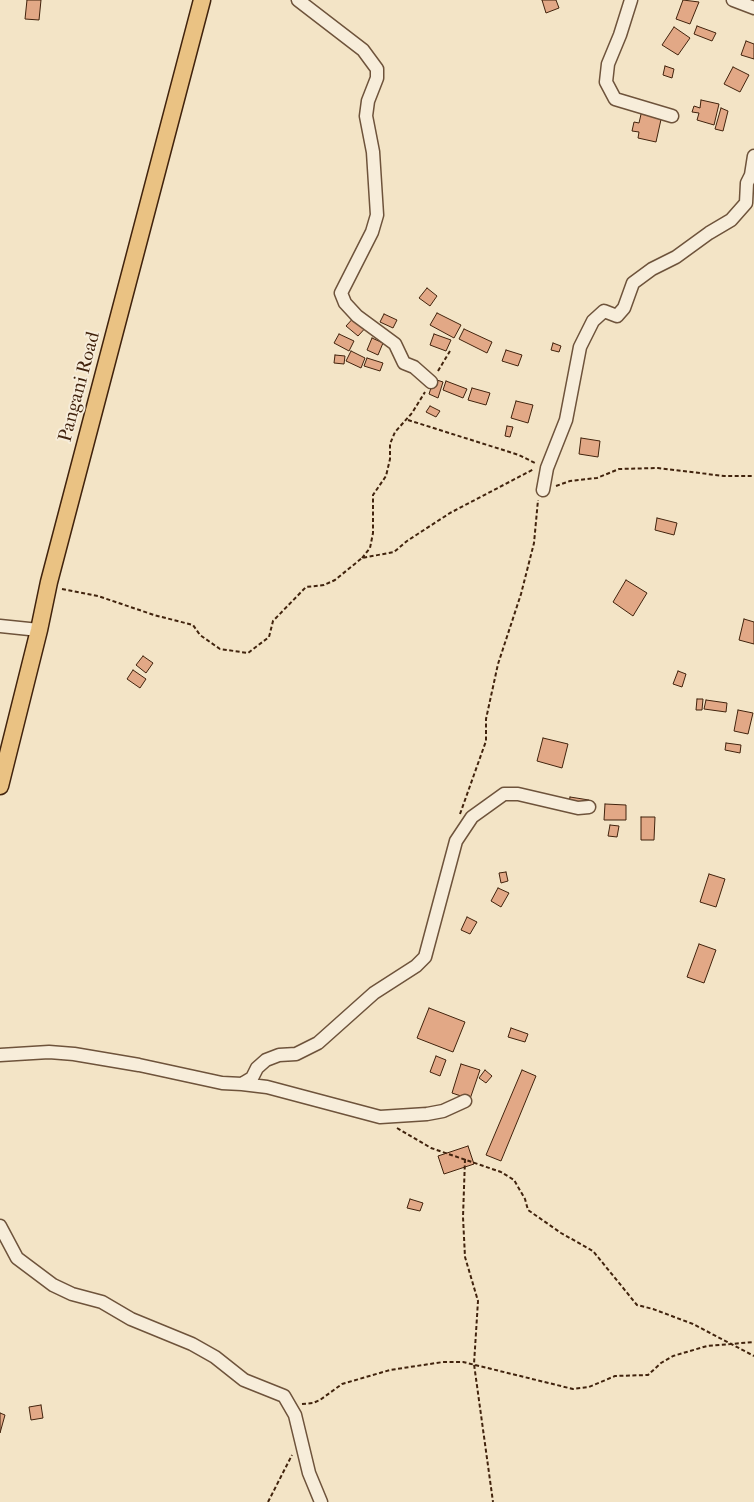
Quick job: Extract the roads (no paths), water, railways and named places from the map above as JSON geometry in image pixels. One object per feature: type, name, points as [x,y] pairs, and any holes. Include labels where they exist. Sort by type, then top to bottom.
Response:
[{"type":"main road","name":"Pangani Road","points":[[0,786],[49,582],[202,0]]},
{"type":"street","points":[[298,0],[363,50],[377,69],[377,78],[368,101],[366,116],[373,152],[378,215],[372,232],[341,293],[344,303],[357,316],[395,344],[404,363],[414,367],[431,382]]},
{"type":"street","points":[[631,0],[608,64],[606,82],[615,99],[672,116]]},
{"type":"street","points":[[733,0],[754,8]]},
{"type":"street","points":[[543,490],[546,468],[566,420],[580,347],[593,321],[604,311],[617,316],[624,308],[633,283],[652,269],[676,257],[731,220],[746,203],[746,183],[751,175],[754,156]]},
{"type":"street","points":[[0,626],[39,630]]},
{"type":"street","points":[[242,1084],[252,1078],[257,1068],[266,1060],[278,1055],[296,1054],[318,1043],[374,993],[416,966],[425,957],[456,841],[472,817],[504,794],[518,794],[578,808],[589,807]]},
{"type":"street","points":[[0,1056],[48,1052],[74,1054],[139,1065],[222,1083],[267,1087],[380,1117],[427,1114],[465,1101]]},
{"type":"street","points":[[0,1226],[17,1258],[53,1285],[72,1294],[102,1302],[131,1319],[192,1344],[215,1356],[244,1380],[281,1394],[290,1404],[302,1436],[309,1473],[321,1502]]}]
